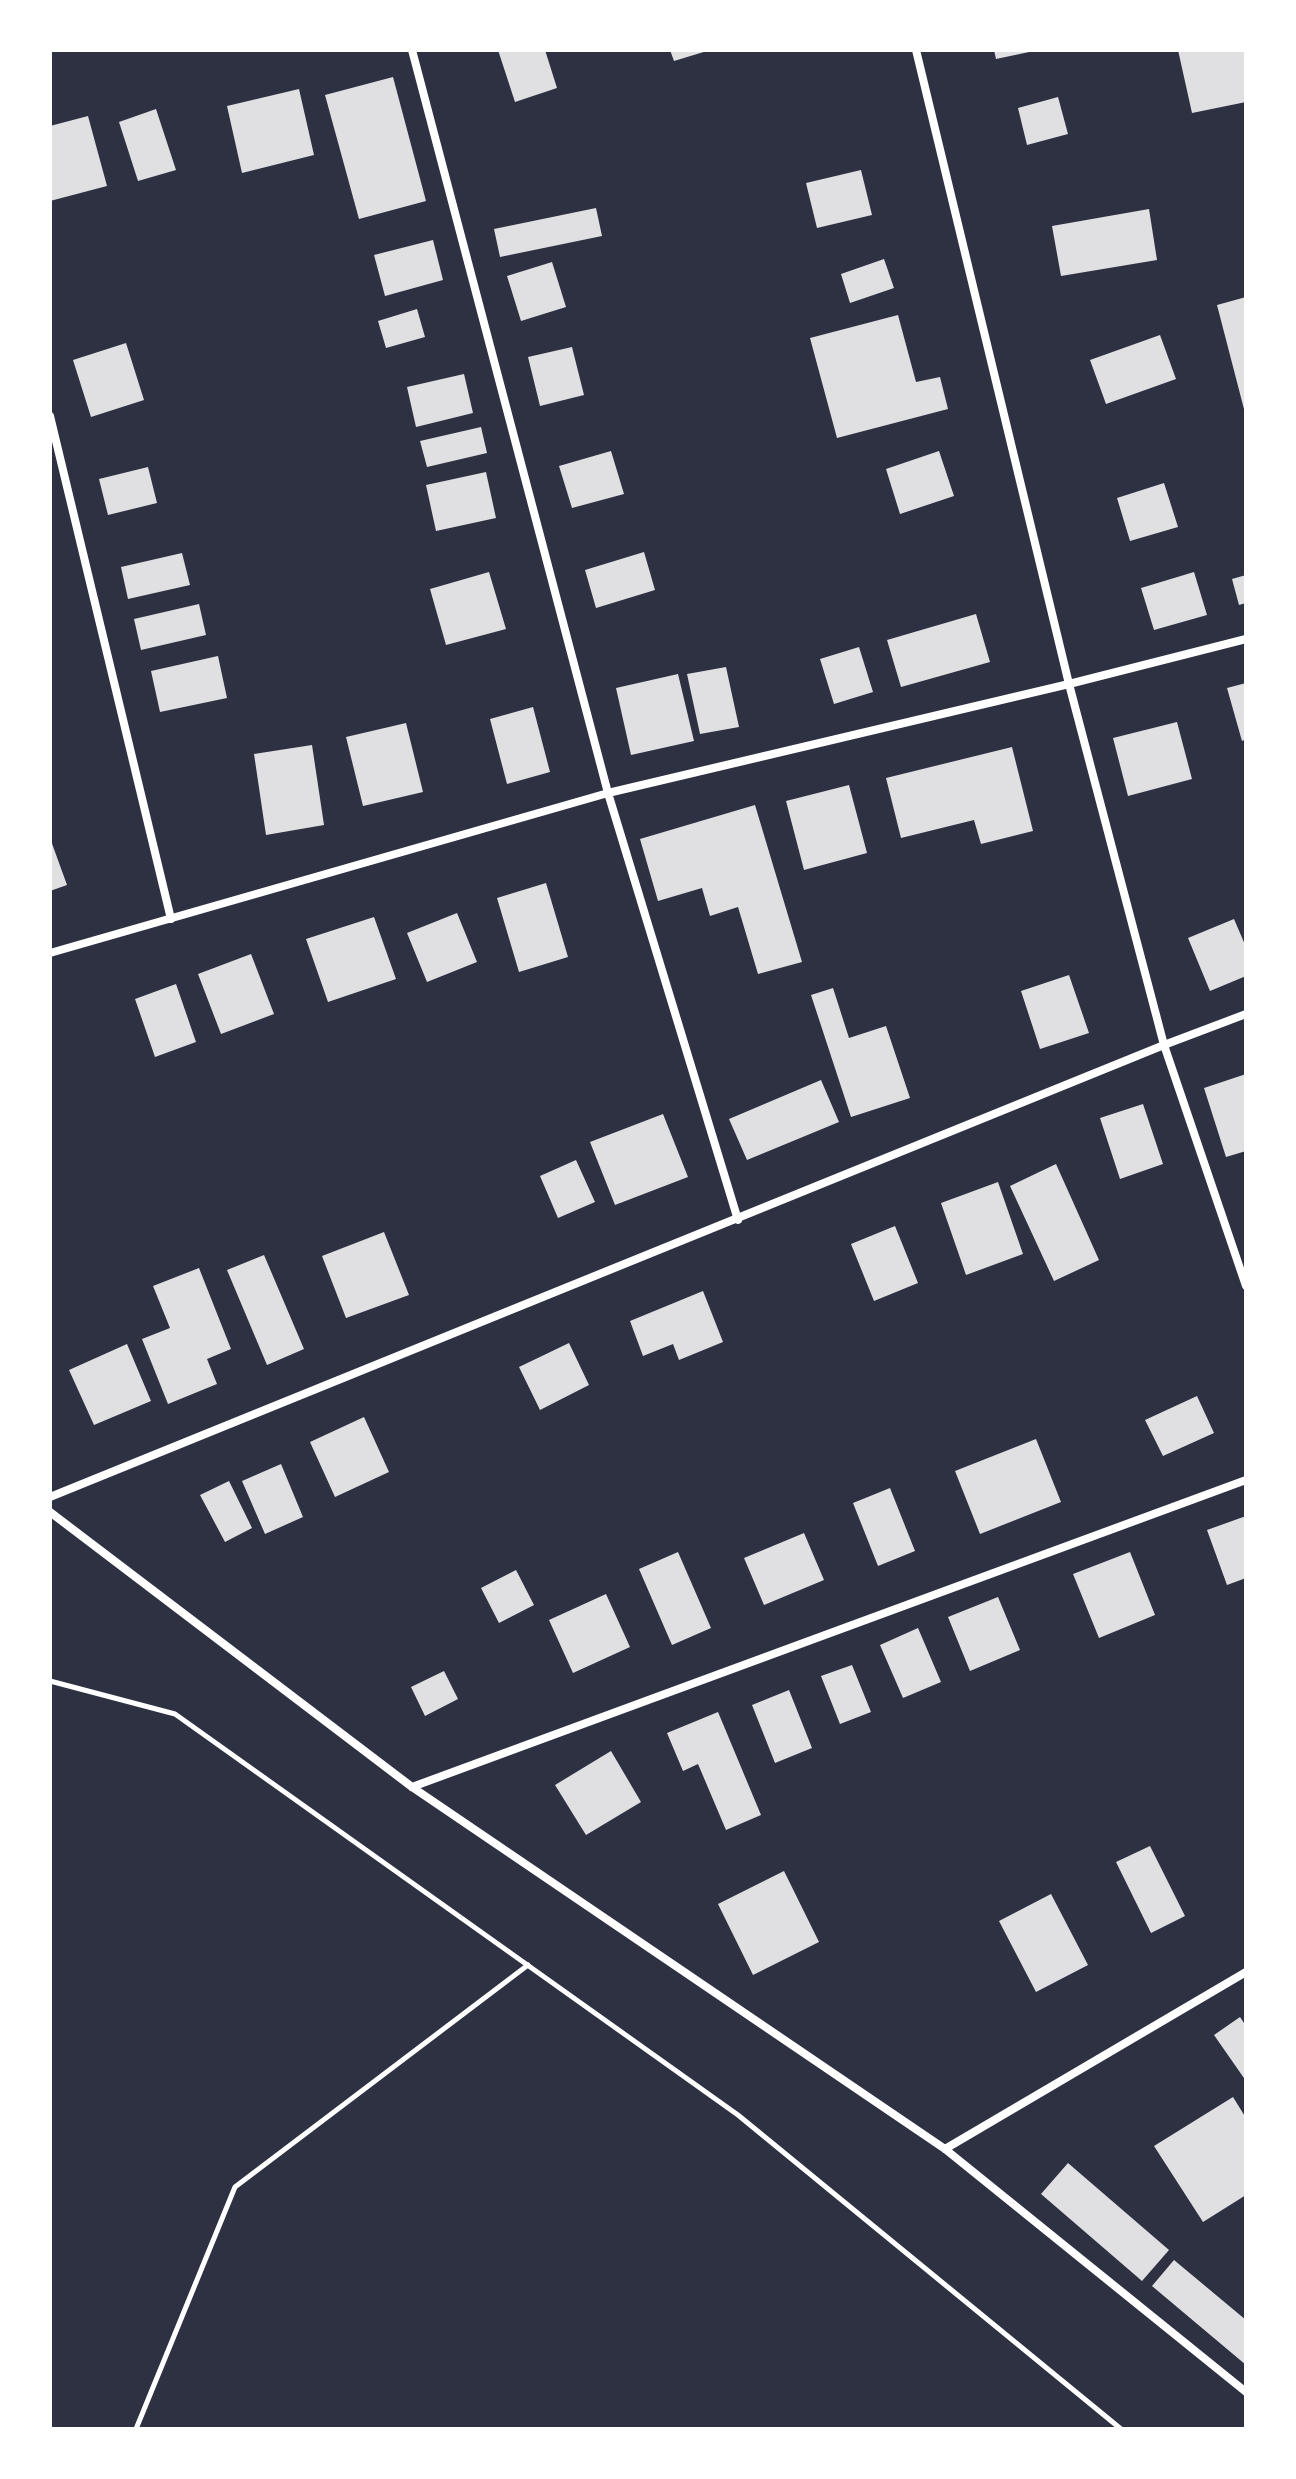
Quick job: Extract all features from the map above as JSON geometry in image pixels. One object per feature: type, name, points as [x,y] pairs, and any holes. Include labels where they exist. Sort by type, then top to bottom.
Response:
[{"type":"street","points":[[412,50],[608,793],[738,1220]]},
{"type":"street","points":[[916,50],[1069,684],[1164,1045],[1246,1286]]},
{"type":"street","points":[[50,416],[171,919]]},
{"type":"street","points":[[50,953],[608,793],[1246,639]]},
{"type":"street","points":[[50,1497],[1246,1014]]},
{"type":"street","points":[[412,1787],[1246,1480]]},
{"type":"street","points":[[50,1512],[412,1787],[945,2149],[1246,2392]]},
{"type":"street","points":[[945,2149],[1246,1972]]},
{"type":"path","points":[[50,1681],[175,1714],[738,2115],[1121,2429]]},
{"type":"path","points":[[136,2429],[235,2187],[528,1965]]},
{"type":"building","points":[[498,50],[545,50],[557,88],[515,102]]},
{"type":"building","points":[[670,50],[706,50],[707,51],[674,61]]},
{"type":"building","points":[[994,50],[1034,50],[1034,51],[996,59]]},
{"type":"building","points":[[1178,50],[1246,50],[1246,102],[1192,113]]},
{"type":"building","points":[[393,77],[426,201],[359,219],[325,95]]},
{"type":"building","points":[[299,89],[314,155],[242,173],[227,106]]},
{"type":"building","points":[[1058,97],[1068,134],[1027,145],[1018,108]]},
{"type":"building","points":[[156,109],[176,170],[138,181],[119,122]]},
{"type":"building","points":[[88,116],[107,186],[50,201],[50,126]]},
{"type":"building","points":[[861,170],[872,215],[817,228],[806,183]]},
{"type":"building","points":[[596,208],[602,236],[500,257],[494,229]]},
{"type":"building","points":[[1149,209],[1157,260],[1061,276],[1052,226]]},
{"type":"building","points":[[433,240],[443,280],[385,296],[374,255]]},
{"type":"building","points":[[884,259],[894,288],[850,303],[841,274]]},
{"type":"building","points":[[552,262],[566,307],[521,321],[507,276]]},
{"type":"building","points":[[1246,297],[1246,412],[1245,413],[1217,305]]},
{"type":"building","points":[[417,309],[425,337],[386,348],[378,321]]},
{"type":"building","points":[[898,315],[916,382],[940,377],[948,409],[837,438],[810,338]]},
{"type":"building","points":[[1160,335],[1176,379],[1106,404],[1090,360]]},
{"type":"building","points":[[126,343],[144,400],[91,417],[73,360]]},
{"type":"building","points":[[572,347],[584,395],[540,406],[528,357]]},
{"type":"building","points":[[464,374],[473,413],[416,427],[407,387]]},
{"type":"building","points":[[481,427],[487,453],[427,467],[420,441]]},
{"type":"building","points":[[611,451],[624,494],[572,508],[559,466]]},
{"type":"building","points":[[939,451],[954,496],[900,514],[886,469]]},
{"type":"building","points":[[148,467],[157,503],[108,515],[99,479]]},
{"type":"building","points":[[486,472],[496,518],[436,531],[426,485]]},
{"type":"building","points":[[1164,483],[1178,527],[1130,541],[1117,498]]},
{"type":"building","points":[[644,552],[655,590],[596,608],[585,570]]},
{"type":"building","points":[[182,553],[190,585],[128,599],[121,567]]},
{"type":"building","points":[[489,572],[506,629],[446,645],[430,589]]},
{"type":"building","points":[[1194,572],[1207,615],[1154,630],[1141,588]]},
{"type":"building","points":[[1246,575],[1246,603],[1239,605],[1232,579]]},
{"type":"building","points":[[199,604],[206,635],[141,650],[134,619]]},
{"type":"building","points":[[976,614],[990,662],[901,687],[887,640]]},
{"type":"building","points":[[859,647],[873,692],[834,704],[820,659]]},
{"type":"building","points":[[218,656],[227,698],[160,712],[151,671]]},
{"type":"building","points":[[726,667],[739,727],[700,734],[687,674]]},
{"type":"building","points":[[678,674],[694,741],[631,755],[616,688]]},
{"type":"building","points":[[1246,683],[1246,739],[1242,741],[1227,688]]},
{"type":"building","points":[[533,707],[550,772],[507,784],[490,719]]},
{"type":"building","points":[[1177,722],[1192,779],[1128,796],[1113,738]]},
{"type":"building","points":[[406,723],[423,792],[363,806],[346,737]]},
{"type":"building","points":[[312,745],[324,825],[266,835],[254,754]]},
{"type":"building","points":[[1012,747],[1033,831],[981,844],[974,820],[901,838],[886,778]]},
{"type":"building","points":[[849,785],[867,853],[804,870],[786,801]]},
{"type":"building","points":[[755,805],[802,962],[758,974],[738,907],[710,916],[702,888],[658,901],[640,839]]},
{"type":"building","points":[[50,838],[67,885],[50,891]]},
{"type":"building","points":[[546,883],[568,957],[519,972],[497,898]]},
{"type":"building","points":[[457,913],[477,962],[427,982],[407,933]]},
{"type":"building","points":[[374,917],[396,979],[328,1002],[306,939]]},
{"type":"building","points":[[1234,919],[1246,947],[1246,976],[1210,991],[1188,938]]},
{"type":"building","points":[[251,954],[274,1014],[221,1034],[198,974]]},
{"type":"building","points":[[1069,975],[1089,1033],[1040,1049],[1021,991]]},
{"type":"building","points":[[176,984],[196,1042],[155,1057],[135,999]]},
{"type":"building","points":[[833,988],[849,1038],[886,1026],[910,1098],[851,1117],[811,995]]},
{"type":"building","points":[[1246,1074],[1246,1151],[1226,1157],[1204,1088]]},
{"type":"building","points":[[821,1080],[839,1122],[747,1160],[729,1119]]},
{"type":"building","points":[[1143,1104],[1163,1164],[1120,1179],[1100,1118]]},
{"type":"building","points":[[663,1114],[688,1177],[615,1205],[590,1142]]},
{"type":"building","points":[[576,1160],[595,1202],[558,1218],[540,1176]]},
{"type":"building","points":[[1056,1164],[1099,1260],[1054,1281],[1010,1186]]},
{"type":"building","points":[[998,1182],[1023,1254],[966,1275],[941,1203]]},
{"type":"building","points":[[895,1226],[918,1283],[874,1301],[851,1244]]},
{"type":"building","points":[[384,1232],[409,1295],[346,1318],[322,1256]]},
{"type":"building","points":[[264,1255],[304,1349],[267,1365],[227,1270]]},
{"type":"building","points":[[199,1268],[231,1349],[207,1359],[217,1384],[168,1404],[142,1339],[170,1328],[153,1286]]},
{"type":"building","points":[[703,1291],[723,1342],[679,1360],[673,1344],[643,1356],[630,1321]]},
{"type":"building","points":[[569,1343],[589,1385],[540,1410],[519,1367]]},
{"type":"building","points":[[127,1344],[151,1401],[94,1425],[69,1370]]},
{"type":"building","points":[[1197,1396],[1214,1433],[1163,1456],[1145,1420]]},
{"type":"building","points":[[364,1417],[389,1472],[335,1497],[310,1442]]},
{"type":"building","points":[[1036,1439],[1061,1502],[980,1534],[955,1471]]},
{"type":"building","points":[[281,1464],[303,1517],[265,1534],[242,1481]]},
{"type":"building","points":[[229,1481],[252,1528],[225,1542],[200,1495]]},
{"type":"building","points":[[890,1488],[915,1551],[878,1566],[853,1503]]},
{"type":"building","points":[[1246,1516],[1246,1578],[1227,1585],[1207,1530]]},
{"type":"building","points":[[804,1533],[824,1580],[764,1605],[744,1558]]},
{"type":"building","points":[[678,1552],[711,1628],[672,1645],[639,1569]]},
{"type":"building","points":[[1130,1552],[1155,1615],[1099,1638],[1073,1574]]},
{"type":"building","points":[[516,1570],[534,1605],[499,1623],[481,1588]]},
{"type":"building","points":[[606,1594],[630,1647],[573,1673],[549,1620]]},
{"type":"building","points":[[998,1597],[1020,1650],[970,1671],[948,1617]]},
{"type":"building","points":[[918,1628],[941,1682],[903,1698],[880,1645]]},
{"type":"building","points":[[852,1665],[871,1712],[840,1724],[821,1676]]},
{"type":"building","points":[[444,1671],[458,1699],[425,1716],[411,1687]]},
{"type":"building","points":[[789,1690],[812,1748],[775,1763],[752,1705]]},
{"type":"building","points":[[718,1712],[761,1815],[726,1830],[698,1764],[683,1771],[667,1733]]},
{"type":"building","points":[[611,1751],[641,1802],[586,1835],[555,1785]]},
{"type":"building","points":[[1150,1846],[1185,1916],[1151,1933],[1116,1862]]},
{"type":"building","points":[[784,1871],[819,1942],[753,1975],[718,1904]]},
{"type":"building","points":[[1051,1894],[1088,1965],[1036,1992],[999,1921]]},
{"type":"building","points":[[1240,2017],[1246,2026],[1246,2081],[1214,2035]]},
{"type":"building","points":[[1233,2097],[1246,2118],[1246,2195],[1203,2222],[1154,2146]]},
{"type":"building","points":[[1068,2163],[1169,2250],[1142,2281],[1041,2194]]},
{"type":"building","points":[[1174,2260],[1246,2320],[1246,2365],[1152,2286]]}]
